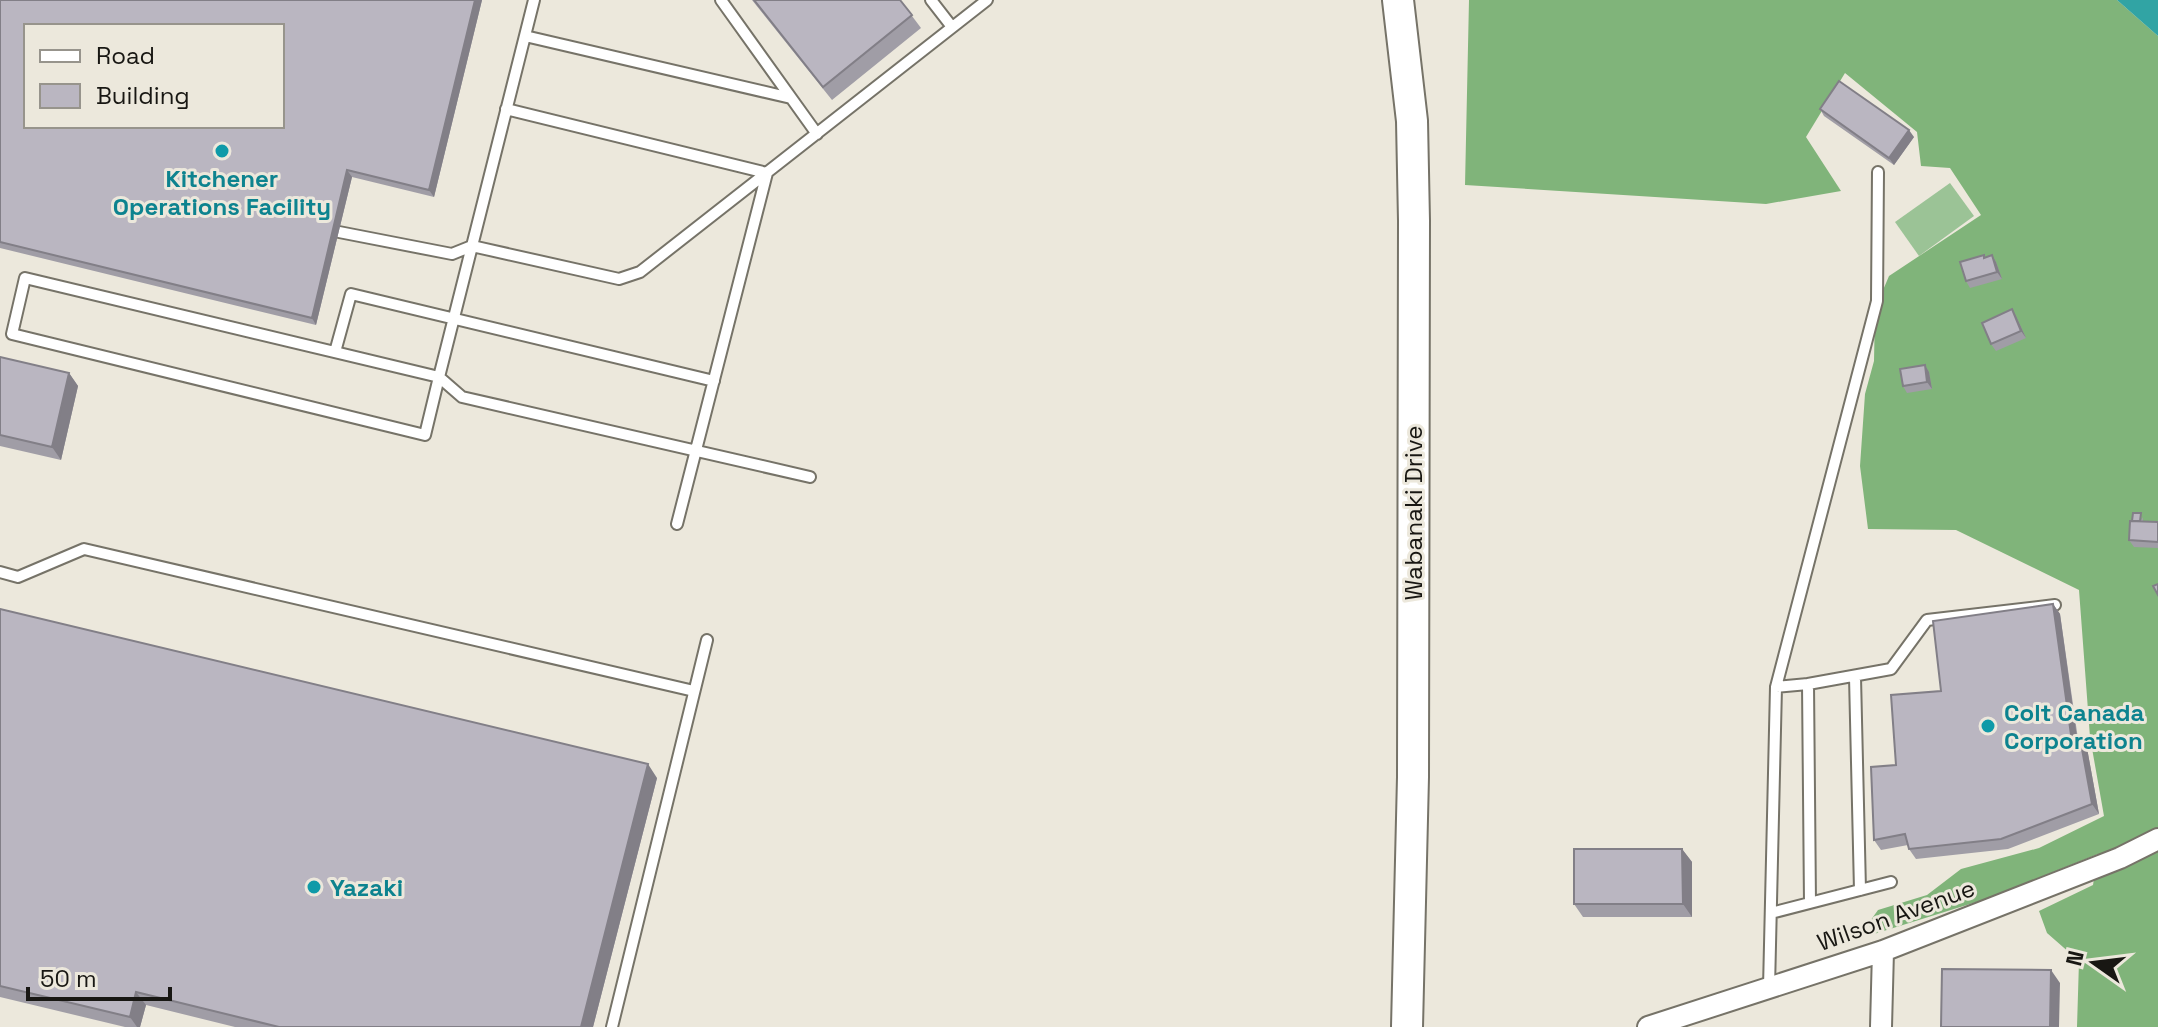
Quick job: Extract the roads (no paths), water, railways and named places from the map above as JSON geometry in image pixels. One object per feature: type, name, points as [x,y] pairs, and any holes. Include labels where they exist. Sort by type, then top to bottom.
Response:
[{"type":"street","name":"Wabanaki Drive","points":[[1398,0],[1412,121],[1414,221],[1413,777],[1407,1027]]},
{"type":"street","name":"Wilson Avenue","points":[[1648,1027],[1883,951],[2120,858],[2158,839]]},
{"type":"street","points":[[1881,1027],[1883,951]]},
{"type":"lane","points":[[534,0],[506,109],[439,377],[425,435],[12,334],[25,278],[439,377],[462,397],[810,477]]},
{"type":"lane","points":[[721,0],[817,134]]},
{"type":"lane","points":[[931,0],[952,27]]},
{"type":"lane","points":[[339,232],[452,254],[472,246],[619,279],[640,272],[987,0]]},
{"type":"lane","points":[[525,36],[791,98]]},
{"type":"lane","points":[[506,109],[767,173]]},
{"type":"lane","points":[[1769,988],[1776,687],[1877,301],[1878,172]]},
{"type":"lane","points":[[677,524],[767,173]]},
{"type":"lane","points":[[335,352],[351,294],[714,381]]},
{"type":"lane","points":[[0,572],[18,577],[84,549],[694,691]]},
{"type":"lane","points":[[1776,687],[1891,669],[1927,620],[2055,605]]},
{"type":"lane","points":[[612,1027],[707,640]]},
{"type":"lane","points":[[1855,677],[1860,890]]},
{"type":"lane","points":[[1808,684],[1810,903]]},
{"type":"lane","points":[[1771,913],[1891,882]]},
{"type":"water","points":[[2117,0],[2158,0],[2158,36]]},
{"type":"place","name":"Kitchener Operations Facility","points":[[222,151]]},
{"type":"place","name":"Colt Canada Corporation","points":[[1988,726]]},
{"type":"place","name":"Yazaki","points":[[314,887]]}]
